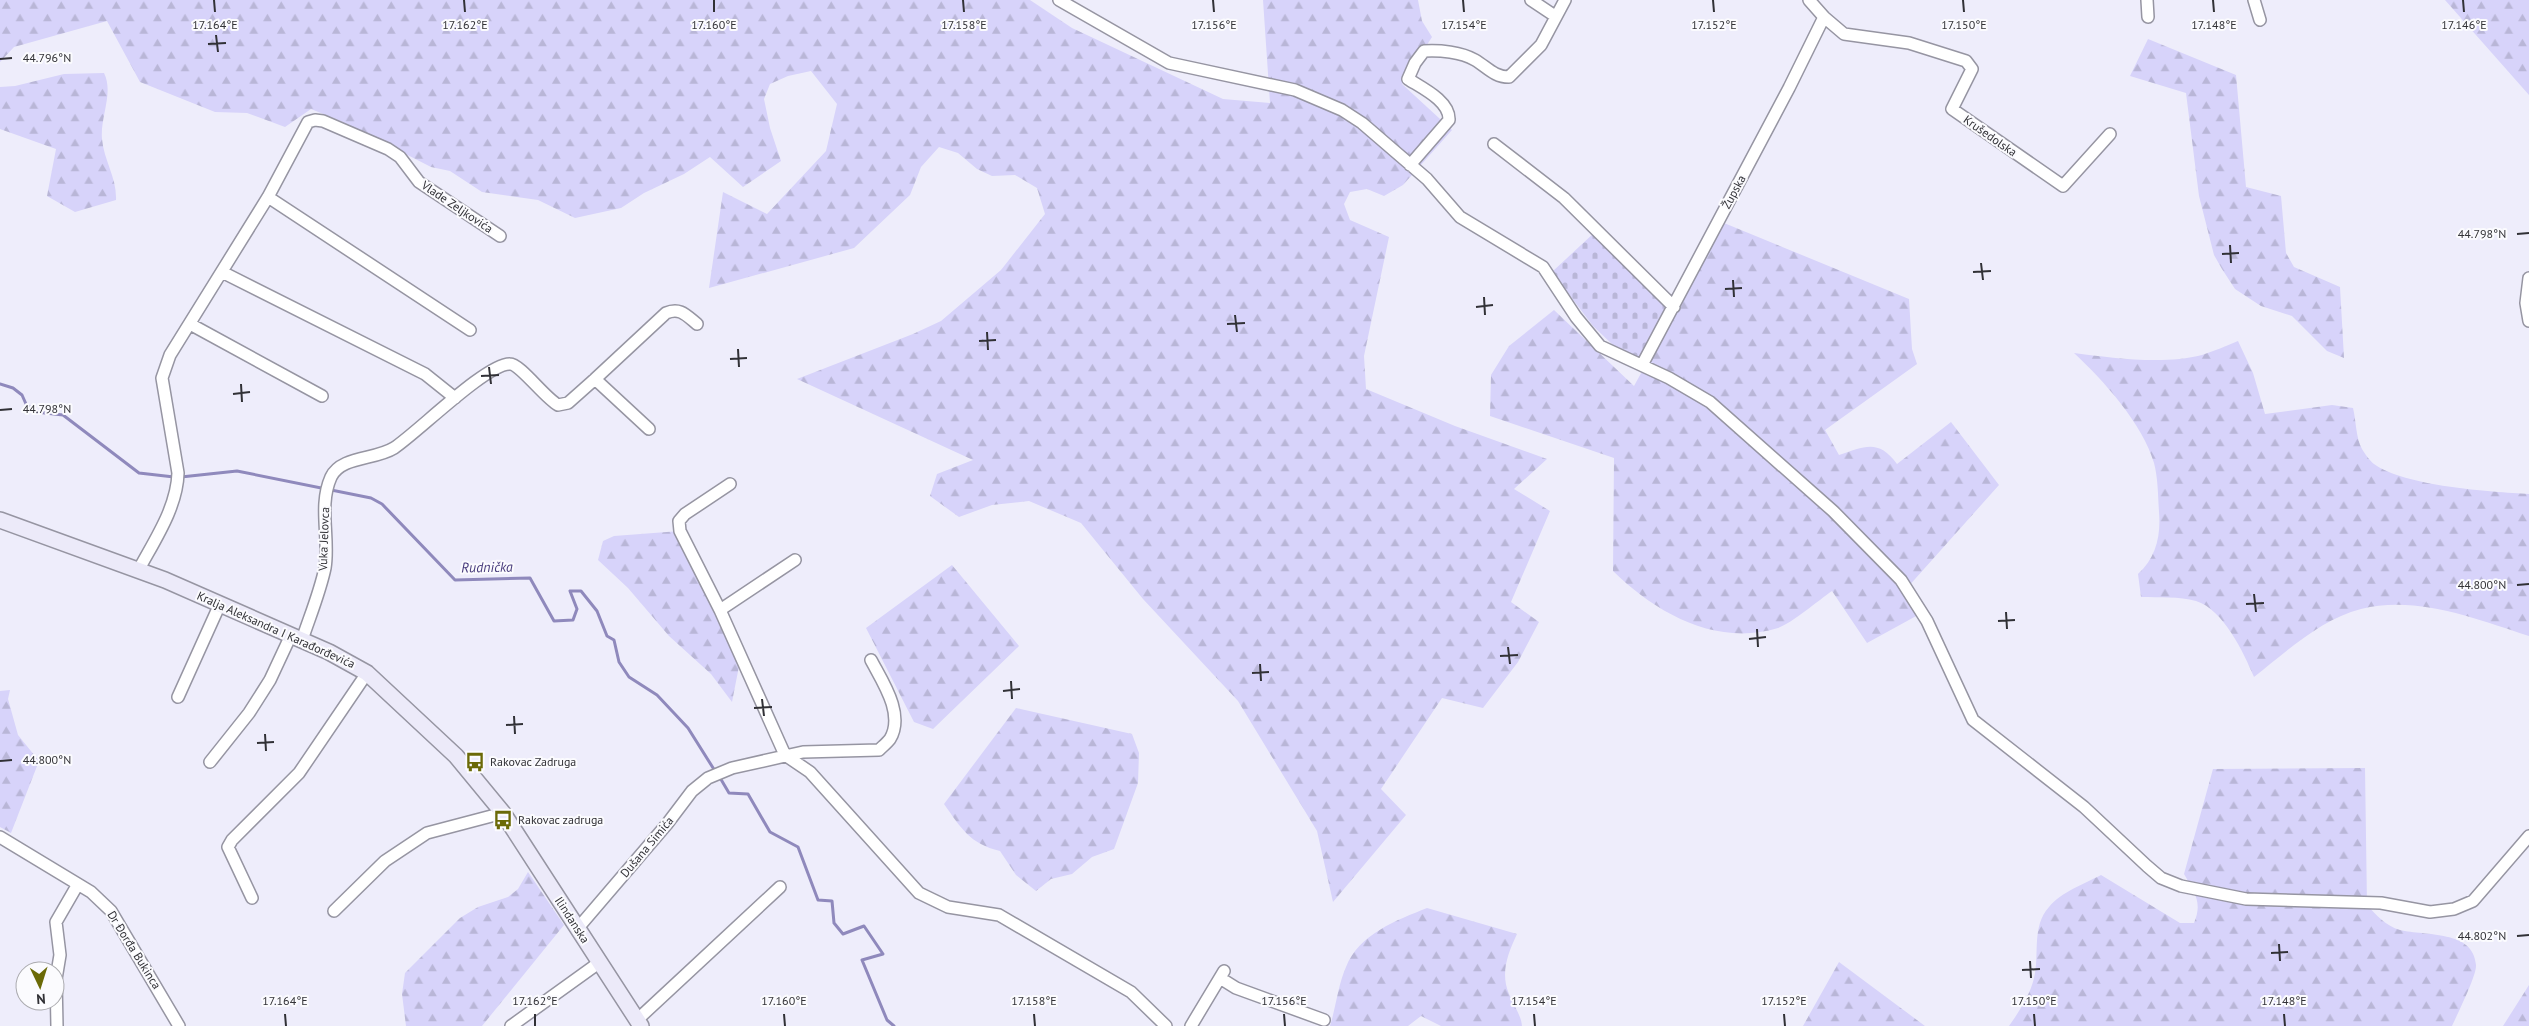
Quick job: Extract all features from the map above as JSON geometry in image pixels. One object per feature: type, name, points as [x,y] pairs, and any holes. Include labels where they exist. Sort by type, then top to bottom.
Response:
[{"type":"street","points":[[1059,0],[1169,63],[1295,90],[1335,106],[1362,123],[1427,179],[1460,217],[1543,267],[1576,317],[1600,346],[1642,365],[1710,402],[1833,511],[1901,580],[1927,621],[1973,720],[2084,807],[2161,878],[2181,886],[2246,899],[2381,903],[2430,912],[2454,909],[2473,901],[2529,836]]},
{"type":"street","points":[[1531,0],[1555,16]]},
{"type":"street","points":[[1410,165],[1449,120],[1450,116],[1442,103],[1408,79],[1415,63],[1424,51],[1441,51],[1473,59],[1500,77],[1509,78],[1541,45],[1565,0]]},
{"type":"street","name":"Krušedolska","points":[[1809,0],[1824,17],[1844,34],[1909,43],[1966,62],[1972,69],[1952,109],[2063,186],[2110,134]]},
{"type":"street","points":[[2147,0],[2148,17]]},
{"type":"street","points":[[2254,0],[2260,20]]},
{"type":"street","name":"Župska","points":[[1642,365],[1789,88],[1824,17]]},
{"type":"street","name":"Vlade Zeljkovića","points":[[138,571],[164,524],[178,478],[162,378],[170,355],[268,197],[308,122],[315,120],[323,121],[388,149],[400,157],[419,182],[500,236]]},
{"type":"street","points":[[1494,144],[1564,198],[1674,306]]},
{"type":"street","points":[[268,197],[470,330]]},
{"type":"street","points":[[222,272],[425,374],[455,398],[498,367],[511,363],[519,367],[548,400],[558,405],[568,403],[666,313],[673,310],[681,311],[697,324]]},
{"type":"street","points":[[2529,278],[2526,302],[2529,321]]},
{"type":"street","points":[[190,324],[322,396]]},
{"type":"street","points":[[595,379],[649,429]]},
{"type":"street","name":"Vuka Jelovca","points":[[210,762],[249,713],[297,638],[325,566],[326,495],[330,478],[336,468],[394,448],[455,398]]},
{"type":"street","points":[[730,484],[685,514],[679,521],[680,531],[720,610],[785,755],[810,772],[919,893],[933,901],[953,908],[999,915],[1131,992],[1166,1026]]},
{"type":"street","name":"Kralja Aleksandra I Karađorđevića","points":[[0,520],[138,571],[220,604],[297,638],[367,673],[456,756],[503,813]]},
{"type":"street","points":[[720,610],[796,560]]},
{"type":"street","points":[[178,697],[220,604]]},
{"type":"street","name":"Dušana Simića","points":[[578,928],[667,824],[692,791],[708,778],[721,771],[803,752],[867,752],[879,750],[890,738],[894,722],[890,697],[871,660]]},
{"type":"street","points":[[252,898],[228,847],[232,840],[299,773],[367,673]]},
{"type":"street","points":[[334,911],[385,861],[427,833],[503,813]]},
{"type":"street","name":"Ilindanska","points":[[503,813],[639,1023]]},
{"type":"street","name":"Dr Đorđa Bukinca","points":[[0,837],[91,892],[111,911],[180,1026]]},
{"type":"street","points":[[57,1026],[56,979],[60,955],[56,922],[78,884]]},
{"type":"street","points":[[639,1023],[780,887]]},
{"type":"street","points":[[511,1026],[600,962]]},
{"type":"street","points":[[1191,1026],[1222,975],[1236,988],[1324,1020]]},
{"type":"green space","points":[[0,0],[1030,0],[1072,28],[1223,99],[1270,103],[1263,0],[1418,0],[1422,21],[1432,37],[1402,84],[1452,130],[1403,185],[1384,196],[1367,189],[1350,192],[1344,204],[1350,220],[1389,237],[1364,356],[1366,389],[1455,426],[1547,459],[1514,489],[1550,511],[1511,602],[1539,622],[1518,662],[1483,708],[1442,698],[1381,789],[1406,815],[1333,902],[1317,831],[1238,701],[1143,599],[1081,523],[1029,501],[992,505],[959,517],[930,496],[937,474],[973,460],[797,379],[913,334],[941,321],[1001,270],[1045,214],[1037,188],[1015,175],[992,176],[977,169],[958,153],[939,147],[921,167],[910,195],[854,248],[709,288],[723,192],[767,214],[826,151],[837,104],[811,71],[788,76],[770,84],[764,99],[770,128],[781,161],[743,187],[710,157],[684,174],[644,193],[621,208],[575,218],[538,200],[482,192],[450,171],[431,167],[343,122],[311,109],[285,127],[247,113],[215,112],[140,82],[107,21],[14,47],[0,62]]},
{"type":"green space","points":[[2445,0],[2529,0],[2529,95]]},
{"type":"green space","points":[[2148,39],[2236,75],[2246,187],[2281,196],[2286,253],[2294,267],[2340,287],[2344,358],[2327,351],[2292,316],[2261,306],[2235,289],[2222,269],[2214,255],[2199,196],[2186,93],[2130,76]]},
{"type":"green space","points":[[104,73],[108,89],[102,139],[105,155],[115,184],[116,200],[75,212],[47,196],[56,149],[0,129],[0,87],[15,86],[64,74]]},
{"type":"green space","points":[[1724,223],[1909,299],[1912,349],[1917,364],[1825,430],[1839,455],[1864,447],[1878,448],[1890,456],[1897,464],[1951,422],[1999,485],[1907,588],[1918,615],[1867,643],[1832,591],[1784,625],[1755,633],[1732,633],[1710,629],[1668,613],[1648,600],[1613,571],[1614,458],[1490,416],[1491,375],[1509,346],[1554,310],[1634,386]]},
{"type":"green space","points":[[1595,232],[1670,306],[1640,358],[1615,347],[1593,326],[1552,272]]},
{"type":"green space","points":[[2238,341],[2253,373],[2265,414],[2332,405],[2353,408],[2357,435],[2362,449],[2372,463],[2388,472],[2448,487],[2529,494],[2529,636],[2446,611],[2425,607],[2382,605],[2361,609],[2332,620],[2304,637],[2254,677],[2245,656],[2224,622],[2206,606],[2183,598],[2141,597],[2138,574],[2153,554],[2159,530],[2158,487],[2154,463],[2149,448],[2132,418],[2109,389],[2074,353],[2138,360],[2171,360],[2202,355]]},
{"type":"green space","points":[[680,531],[741,656],[732,702],[711,674],[669,636],[628,588],[598,560],[603,541],[614,536]]},
{"type":"green space","points":[[952,565],[1019,646],[933,729],[914,722],[866,628]]},
{"type":"green space","points":[[10,690],[8,699],[18,735],[39,761],[11,833],[0,827],[0,691]]},
{"type":"green space","points":[[1016,708],[1132,734],[1139,753],[1138,783],[1114,849],[1092,857],[1072,874],[1051,879],[1036,891],[1016,875],[1000,851],[981,844],[967,834],[944,804]]},
{"type":"green space","points":[[2365,768],[2367,905],[2390,926],[2400,930],[2435,934],[2458,940],[2467,946],[2473,954],[2476,965],[2473,977],[2452,1026],[2009,1026],[2030,991],[2036,969],[2038,932],[2043,915],[2054,902],[2073,889],[2101,875],[2180,923],[2194,923],[2198,909],[2196,897],[2184,874],[2213,769]]},
{"type":"green space","points":[[528,872],[564,925],[482,1026],[406,1026],[402,994],[405,973],[460,918],[478,907],[508,897],[518,889]]},
{"type":"green space","points":[[1427,908],[1517,934],[1506,963],[1505,978],[1506,986],[1519,1014],[1522,1026],[1441,1026],[1421,1016],[1408,1026],[1330,1026],[1343,974],[1352,955],[1369,937],[1380,930]]},
{"type":"green space","points":[[1839,962],[1925,1026],[1803,1026]]},
{"type":"green space","points":[[2529,985],[2529,1026],[2503,1026]]},
{"type":"waterway","name":"Rudnička","points":[[0,384],[13,388],[22,395],[26,404],[36,412],[63,415],[139,473],[174,477]]},
{"type":"waterway","name":"Rudnička","points":[[181,477],[237,471],[371,498],[382,504],[455,580],[530,578],[554,621],[573,620],[577,609],[570,591],[581,591],[597,611],[607,636],[614,640],[619,662],[629,677],[657,695],[688,728],[715,771]]},
{"type":"waterway","name":"Rudnička","points":[[719,776],[729,793],[748,794],[770,832],[798,847],[818,900],[832,901],[834,923],[843,934],[864,926],[883,954],[862,960],[887,1020],[894,1026]]},
{"type":"place","name":"Rakovac Zadruga","points":[[475,762]]},
{"type":"place","name":"Rakovac zadruga","points":[[503,820]]}]
